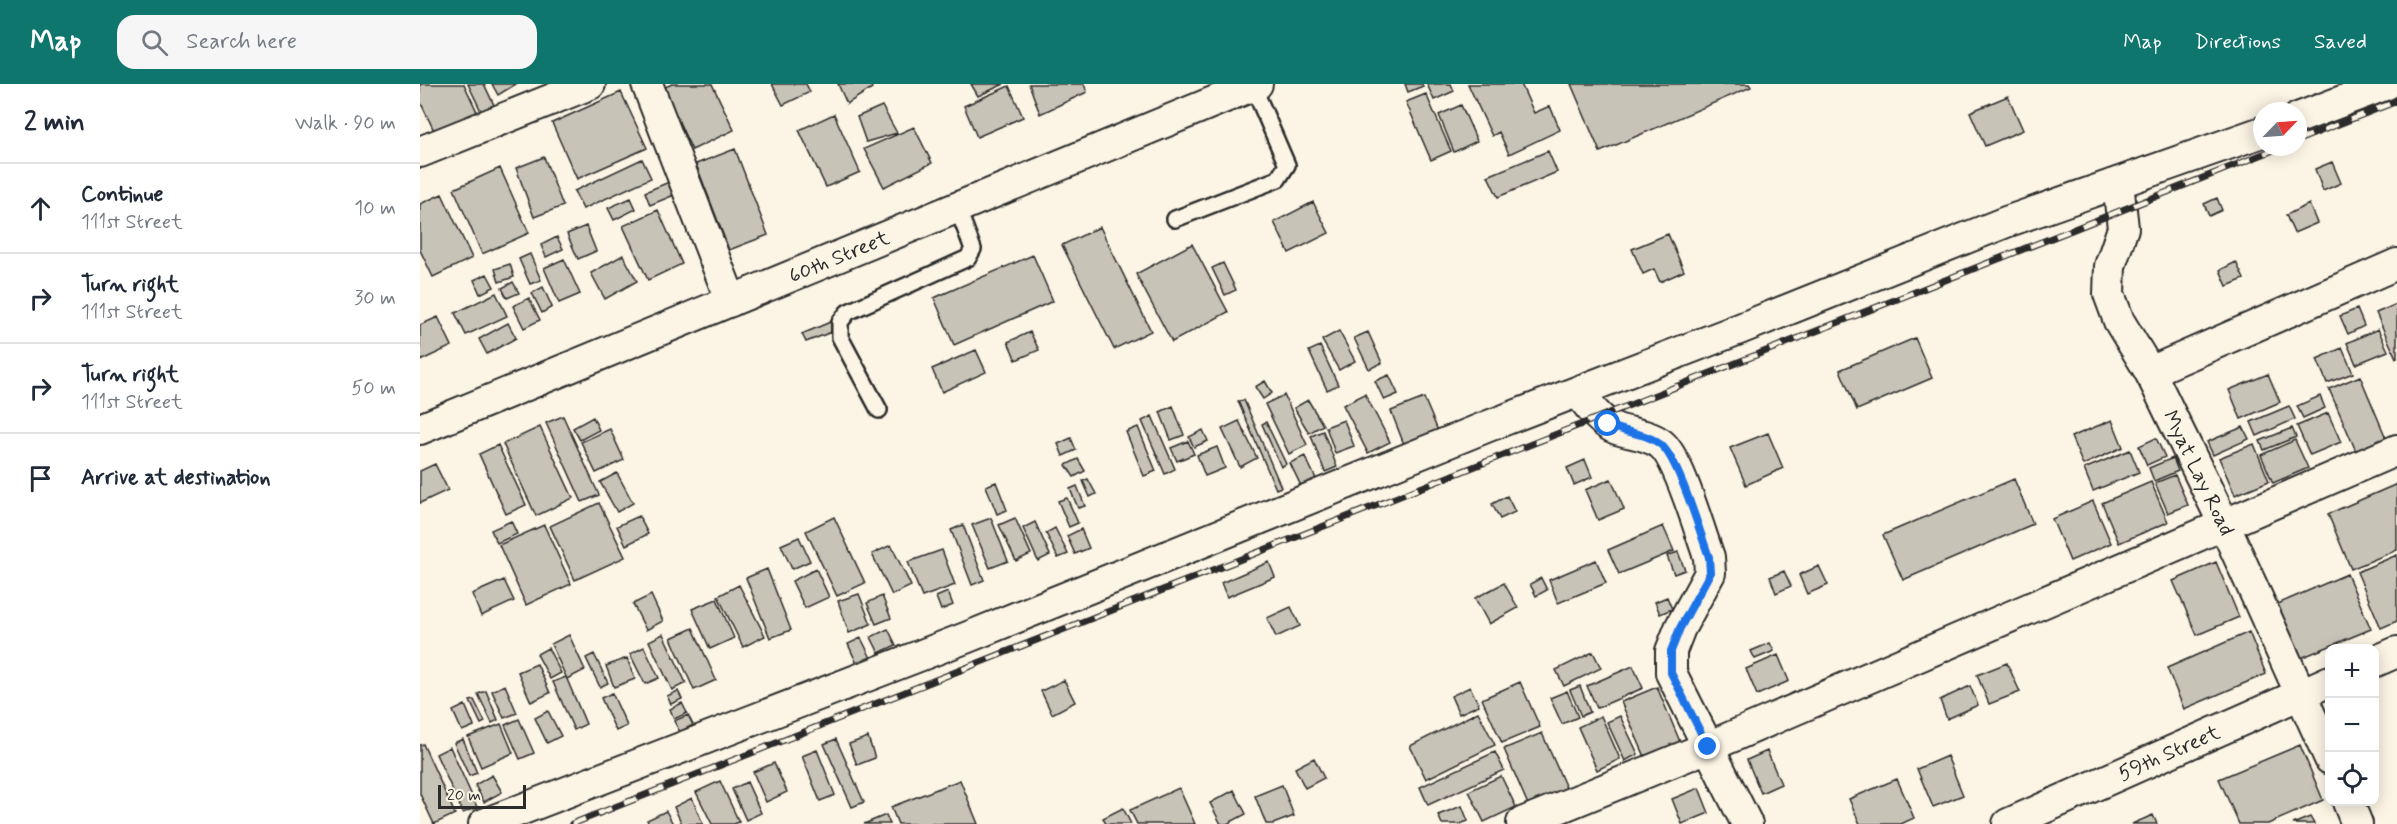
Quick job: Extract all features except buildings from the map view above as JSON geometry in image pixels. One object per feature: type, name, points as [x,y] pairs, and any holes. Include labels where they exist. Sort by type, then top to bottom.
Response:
[{"type":"street","points":[[420,152],[538,94],[590,84]]},
{"type":"street","points":[[646,84],[731,301]]},
{"type":"street","points":[[2307,115],[2387,84]]},
{"type":"street","name":"60th Street","points":[[420,429],[1255,85]]},
{"type":"street","points":[[484,824],[968,638],[2006,222],[2253,135]]},
{"type":"street","name":"Myat Lay Road","points":[[2118,183],[2124,228],[2110,266],[2109,294],[2119,321],[2150,372],[2224,524],[2327,752]]},
{"type":"street","points":[[2150,372],[2397,264]]},
{"type":"street","points":[[1578,392],[1608,424],[1616,429],[1648,437],[1662,445],[1673,460],[1709,557],[1710,573],[1680,628],[1671,651],[1671,673],[1747,824]]},
{"type":"street","points":[[1522,823],[1708,747],[2397,450]]},
{"type":"street","points":[[2379,660],[2397,652]]},
{"type":"street","name":"59th Street","points":[[2008,824],[2325,683]]},
{"type":"street","points":[[2350,806],[2357,824]]},
{"type":"lane","points":[[1175,219],[1278,179],[1287,165],[1255,85]]},
{"type":"lane","points":[[879,410],[840,337],[840,322],[848,312],[968,258],[973,249],[957,207]]},
{"type":"railway","points":[[2307,136],[2397,101]]},
{"type":"railway","points":[[572,824],[2258,156]]},
{"type":"route","points":[[1608,424],[1616,429],[1648,437],[1662,445],[1673,460],[1709,557],[1710,573],[1680,628],[1671,651],[1671,673],[1708,747]]}]
